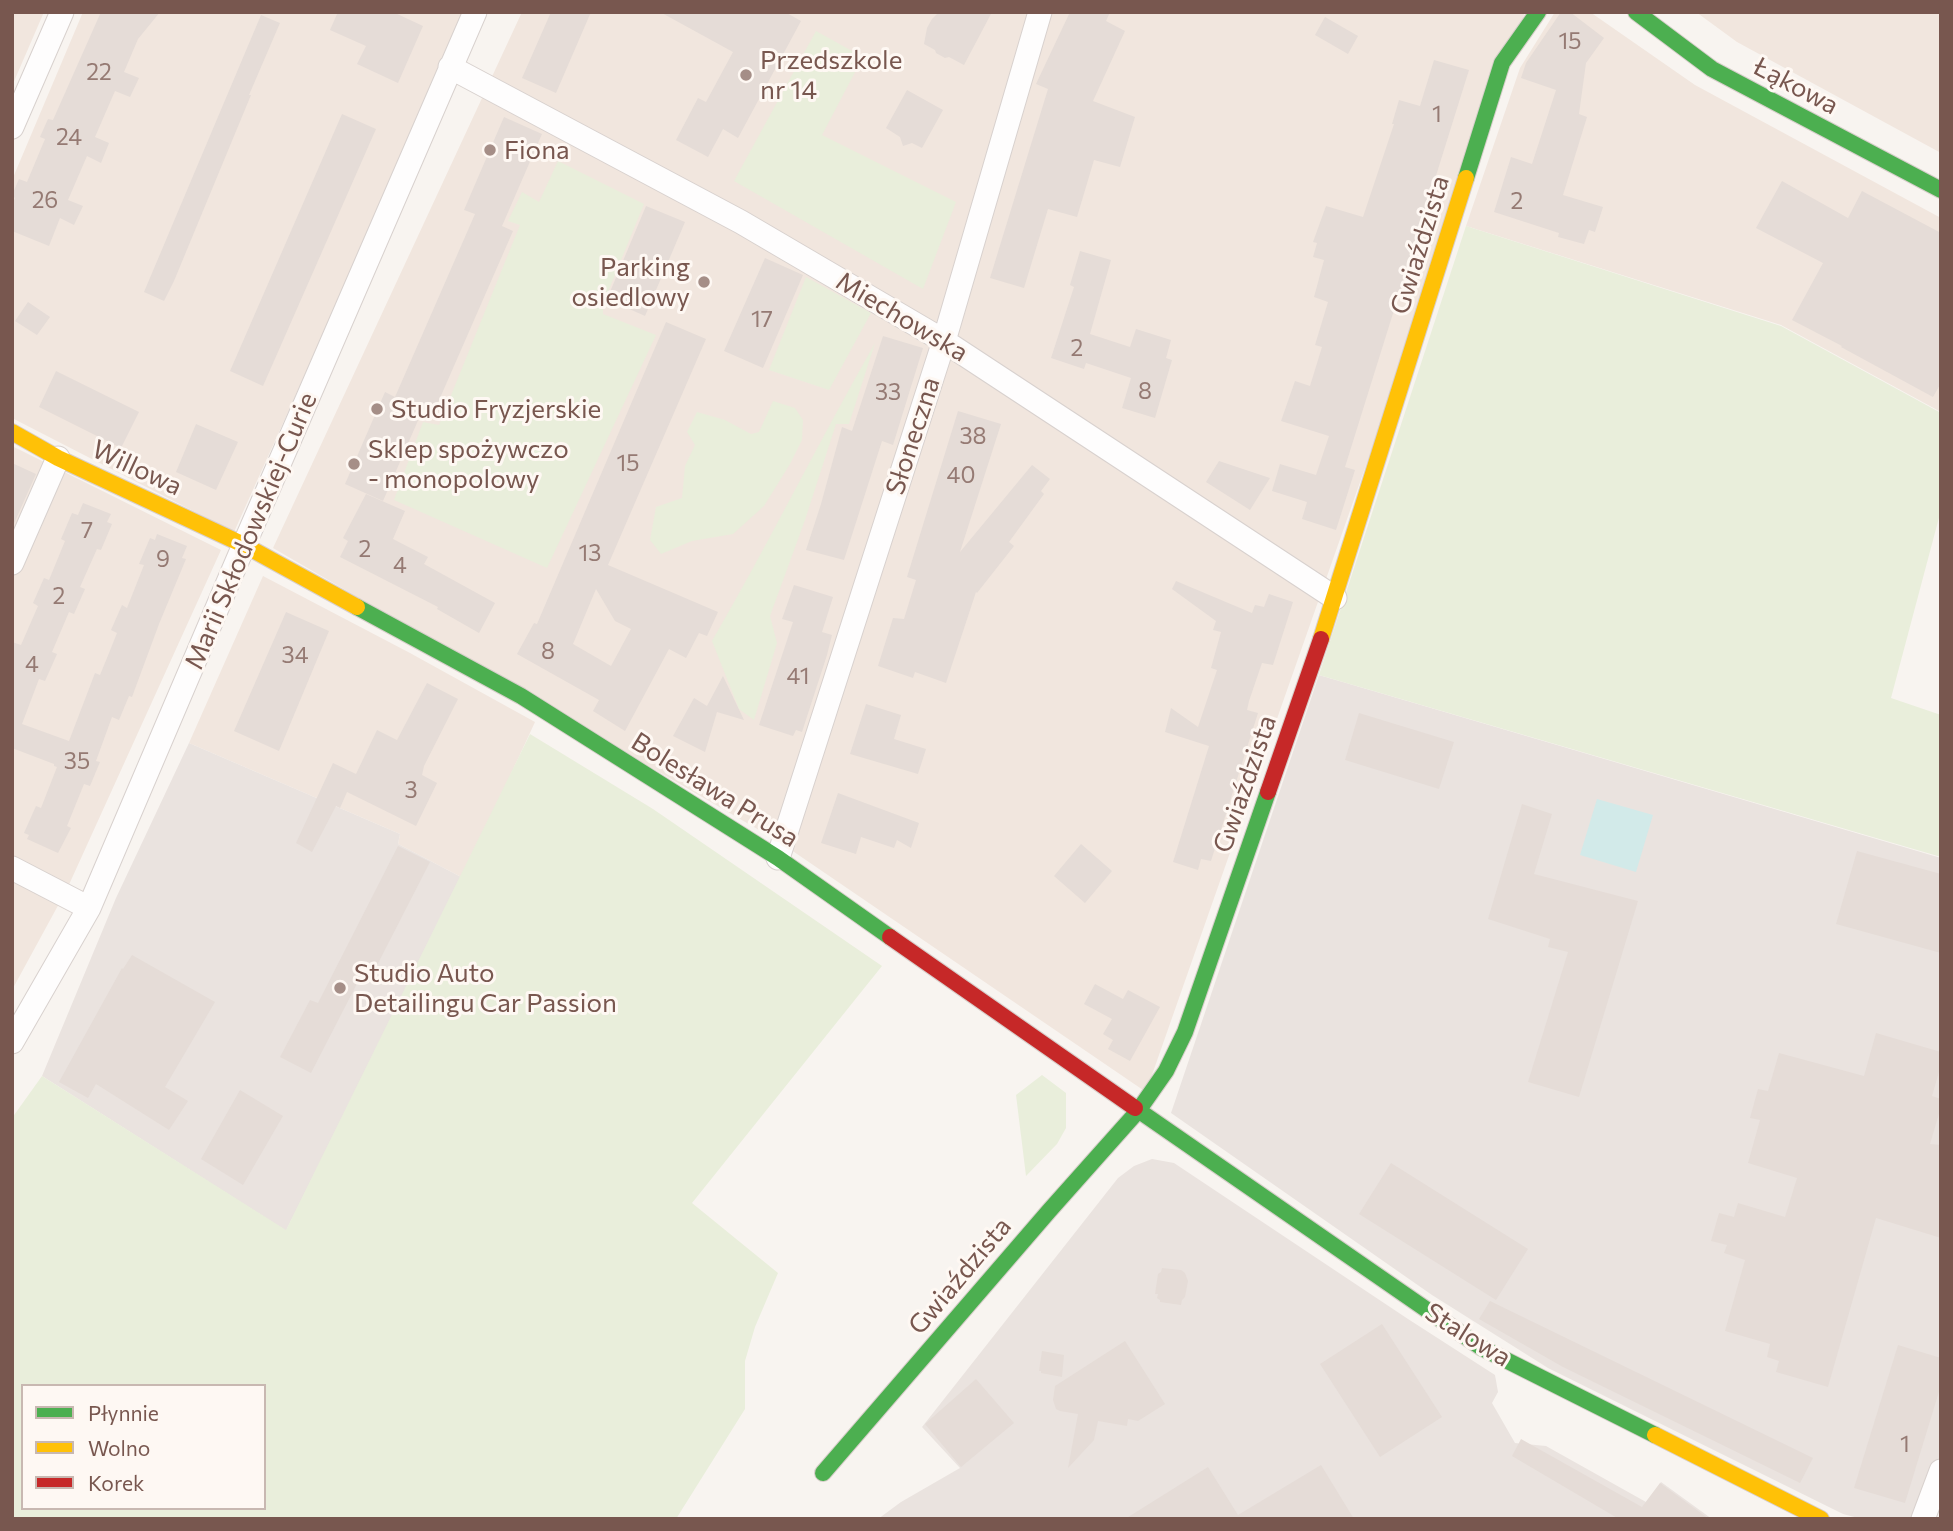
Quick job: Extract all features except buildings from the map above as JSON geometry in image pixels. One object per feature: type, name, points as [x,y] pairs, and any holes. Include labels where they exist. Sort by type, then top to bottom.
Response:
[{"type":"street","points":[[12,127],[62,12]]},
{"type":"street","name":"Marii Skłodowskiej-Curie","points":[[12,1042],[89,908],[475,12]]},
{"type":"street","name":"Słoneczna","points":[[778,858],[944,341],[1040,12]]},
{"type":"street","name":"Gwiaździsta","points":[[823,1473],[1138,1111],[1166,1071],[1185,1032],[1335,598],[1502,63],[1538,12]]},
{"type":"street","name":"Łąkowa","points":[[1636,12],[1712,69],[1941,190]]},
{"type":"street","name":"Miechowska","points":[[450,67],[741,222],[944,341],[1335,598]]},
{"type":"street","name":"Willowa","points":[[12,432],[58,458],[244,545]]},
{"type":"street","points":[[12,563],[58,458]]},
{"type":"street","name":"Bolesława Prusa","points":[[244,545],[521,696],[778,858],[1138,1111]]},
{"type":"street","points":[[12,868],[89,908]]},
{"type":"street","name":"Stalowa","points":[[1138,1111],[1482,1348],[1821,1519]]},
{"type":"street","points":[[1923,1519],[1941,1471]]},
{"type":"shaded area","points":[[12,12],[44,12],[12,86]]},
{"type":"shaded area","points":[[83,12],[468,12],[234,532],[12,418],[12,180]]},
{"type":"shaded area","points":[[522,12],[1525,12],[1146,1092],[778,841],[273,548]]},
{"type":"shaded area","points":[[1555,12],[1590,12],[1695,85],[1941,218],[1941,412],[1781,325],[1466,226],[1520,68]]},
{"type":"shaded area","points":[[1696,12],[1941,12],[1941,153],[1737,42]]},
{"type":"shaded area","points":[[12,446],[221,550],[67,889],[12,990]]},
{"type":"shaded area","points":[[263,576],[535,722],[463,878],[398,844],[400,834],[189,743]]},
{"type":"shaded area","points":[[1319,675],[1941,858],[1941,1460],[1928,1503],[1911,1519],[1862,1519],[1843,1514],[1548,1368],[1432,1295],[1171,1113]]},
{"type":"shaded area","points":[[189,743],[400,834],[398,844],[463,878],[286,1231],[42,1076],[116,898]]},
{"type":"shaded area","points":[[1152,1159],[1174,1163],[1495,1375],[1498,1392],[1492,1403],[1515,1443],[1546,1446],[1646,1502],[1661,1482],[1712,1519],[878,1519],[901,1502],[960,1468],[922,1427],[1118,1178],[1134,1166]]},
{"type":"green space","points":[[816,31],[863,57],[822,135],[956,202],[923,289],[734,181]]},
{"type":"green space","points":[[558,161],[644,204],[603,304],[603,314],[656,335],[547,568],[394,500],[423,422],[439,425],[520,225],[508,221],[522,192],[539,202]]},
{"type":"green space","points":[[1466,226],[1781,326],[1941,413],[1941,510],[1891,698],[1941,715],[1941,857],[1319,675]]},
{"type":"green space","points":[[806,277],[871,313],[829,390],[769,370]]},
{"type":"green space","points":[[875,343],[849,424],[836,424],[770,616],[777,643],[754,720],[739,709],[712,641]]},
{"type":"green space","points":[[773,401],[795,408],[803,420],[802,440],[764,506],[733,534],[692,541],[661,554],[650,540],[656,507],[682,498],[685,466],[695,445],[687,432],[697,412],[725,420],[751,434],[759,432]]},
{"type":"green space","points":[[530,734],[653,809],[882,966],[692,1203],[778,1273],[755,1327],[745,1361],[745,1409],[676,1519],[12,1519],[12,1118],[42,1076],[286,1230]]},
{"type":"green space","points":[[1042,1075],[1066,1093],[1066,1128],[1057,1144],[1026,1176],[1016,1095]]},
{"type":"water","points":[[1597,799],[1653,815],[1636,872],[1580,855]]},
{"type":"traffic: fast","points":[[1466,178],[1502,63],[1538,12]]},
{"type":"traffic: fast","points":[[1636,12],[1712,69],[1941,190]]},
{"type":"traffic: fast","points":[[357,607],[521,696],[778,858],[890,937]]},
{"type":"traffic: fast","points":[[823,1473],[1138,1111],[1166,1071],[1185,1032],[1268,792]]},
{"type":"traffic: fast","points":[[1135,1108],[1482,1348],[1655,1435]]},
{"type":"traffic: slow","points":[[1321,639],[1466,178]]},
{"type":"traffic: slow","points":[[12,432],[58,458],[244,545],[357,607]]},
{"type":"traffic: slow","points":[[1655,1435],[1821,1519]]},
{"type":"traffic: jam","points":[[1268,792],[1321,639]]},
{"type":"traffic: jam","points":[[890,937],[1135,1108]]},
{"type":"place","name":"Przedszkole nr 14","points":[[746,75]]},
{"type":"place","name":"Fiona","points":[[490,150]]},
{"type":"place","name":"Parking osiedlowy","points":[[704,282]]},
{"type":"place","name":"Studio Fryzjerskie","points":[[377,409]]},
{"type":"place","name":"Sklep spożywczo - monopolowy","points":[[354,464]]},
{"type":"place","name":"Studio Auto Detailingu Car Passion","points":[[340,988]]}]
